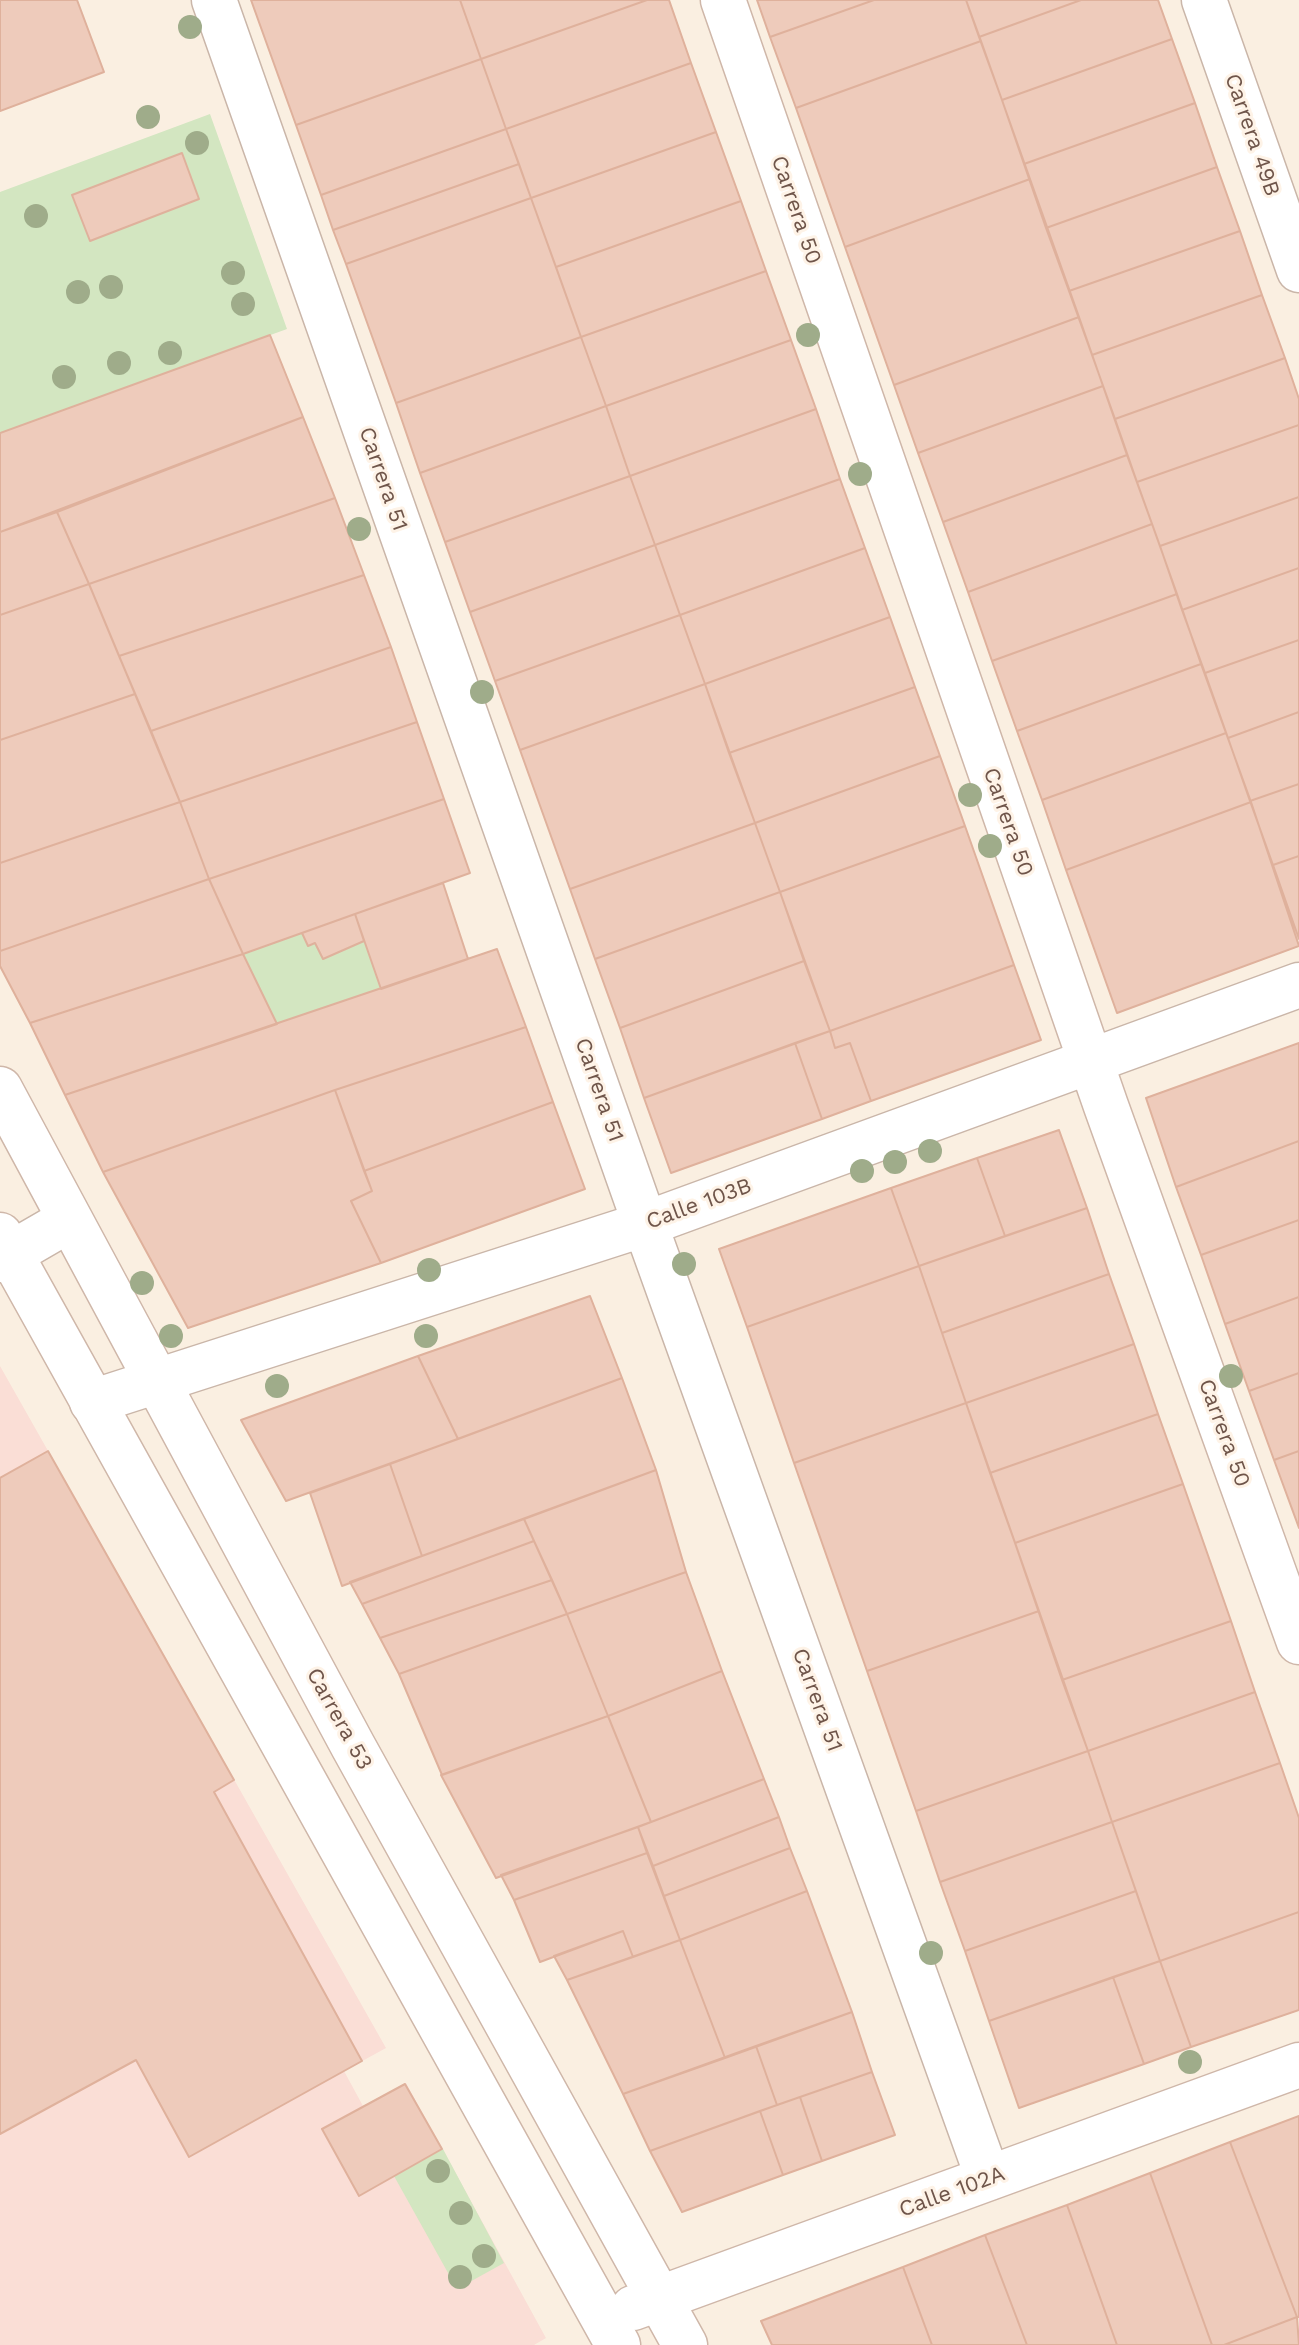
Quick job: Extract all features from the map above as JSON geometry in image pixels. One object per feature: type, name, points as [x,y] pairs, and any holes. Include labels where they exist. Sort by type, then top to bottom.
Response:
[{"type":"street","name":"Carrera 51","points":[[214,0],[645,1224],[988,2178]]},
{"type":"street","name":"Carrera 50","points":[[723,0],[1091,1060],[1299,1642]]},
{"type":"street","name":"Carrera 49B","points":[[1204,0],[1299,270]]},
{"type":"street","name":"Calle 103B","points":[[92,1402],[645,1224],[1299,985]]},
{"type":"street","name":"Carrera 53","points":[[0,1089],[157,1383],[685,2345]]},
{"type":"street","points":[[69,1220],[3,1250],[92,1402],[611,2332]]},
{"type":"street","name":"Calle 102A","points":[[611,2332],[660,2298],[1299,2065]]},
{"type":"shaded area","points":[[0,1366],[386,2048],[344,2071],[363,2106],[406,2083],[546,2338],[534,2345],[0,2345]]},
{"type":"green space","points":[[210,114],[287,329],[0,433],[0,192]]},
{"type":"green space","points":[[302,933],[308,946],[315,943],[323,959],[364,941],[381,989],[277,1024],[243,954]]},
{"type":"green space","points":[[443,2149],[504,2263],[457,2289],[394,2176]]},
{"type":"building","points":[[0,0],[77,0],[104,72],[0,111]]},
{"type":"building","points":[[251,0],[460,0],[481,59],[296,125]]},
{"type":"building","points":[[460,0],[647,0],[481,59]]},
{"type":"building","points":[[647,0],[669,0],[691,63],[506,129],[481,59]]},
{"type":"building","points":[[757,0],[874,0],[770,37]]},
{"type":"building","points":[[874,0],[966,0],[981,41],[796,108],[770,37]]},
{"type":"building","points":[[966,0],[1081,0],[979,37]]},
{"type":"building","points":[[1081,0],[1158,0],[1172,39],[1002,100],[979,37]]},
{"type":"building","points":[[1172,39],[1195,103],[1024,164],[1002,100]]},
{"type":"building","points":[[981,41],[1030,179],[845,247],[796,108]]},
{"type":"building","points":[[481,59],[506,129],[321,195],[296,125]]},
{"type":"building","points":[[691,63],[716,132],[531,198],[506,129]]},
{"type":"building","points":[[1195,103],[1217,167],[1046,228],[1024,164]]},
{"type":"building","points":[[506,129],[519,164],[333,230],[321,195]]},
{"type":"building","points":[[716,132],[741,201],[556,267],[531,198]]},
{"type":"building","points":[[182,153],[199,199],[90,241],[72,195]]},
{"type":"building","points":[[519,164],[531,198],[346,264],[333,230]]},
{"type":"building","points":[[1217,167],[1240,231],[1069,291],[1046,228]]},
{"type":"building","points":[[1030,179],[1079,317],[894,385],[845,247]]},
{"type":"building","points":[[531,198],[581,337],[396,403],[346,264]]},
{"type":"building","points":[[741,201],[766,271],[581,337],[556,267]]},
{"type":"building","points":[[1240,231],[1262,295],[1092,355],[1069,291]]},
{"type":"building","points":[[766,271],[791,340],[606,406],[581,337]]},
{"type":"building","points":[[1262,295],[1285,358],[1115,419],[1092,355]]},
{"type":"building","points":[[1079,317],[1103,386],[918,453],[894,385]]},
{"type":"building","points":[[270,335],[303,417],[0,532],[0,433]]},
{"type":"building","points":[[581,337],[606,406],[420,473],[396,403]]},
{"type":"building","points":[[791,340],[816,409],[630,476],[606,406]]},
{"type":"building","points":[[1285,358],[1299,399],[1299,425],[1137,482],[1115,419]]},
{"type":"building","points":[[1103,386],[1127,455],[943,522],[918,453]]},
{"type":"building","points":[[606,406],[630,476],[445,542],[420,473]]},
{"type":"building","points":[[816,409],[840,479],[655,545],[630,476]]},
{"type":"building","points":[[303,417],[335,498],[89,584],[57,512]]},
{"type":"building","points":[[1299,425],[1299,497],[1160,546],[1137,482]]},
{"type":"building","points":[[1127,455],[1152,524],[968,592],[943,522]]},
{"type":"building","points":[[630,476],[655,545],[470,612],[445,542]]},
{"type":"building","points":[[840,479],[865,548],[680,615],[655,545]]},
{"type":"building","points":[[1299,497],[1299,568],[1182,610],[1160,546]]},
{"type":"building","points":[[335,498],[364,575],[119,656],[89,584]]},
{"type":"building","points":[[57,512],[89,584],[0,615],[0,532]]},
{"type":"building","points":[[1152,524],[1177,594],[992,661],[968,592]]},
{"type":"building","points":[[655,545],[680,615],[495,681],[470,612]]},
{"type":"building","points":[[865,548],[890,617],[705,684],[680,615]]},
{"type":"building","points":[[1299,568],[1299,640],[1205,673],[1182,610]]},
{"type":"building","points":[[364,575],[391,647],[151,731],[119,656]]},
{"type":"building","points":[[89,584],[135,694],[0,740],[0,615]]},
{"type":"building","points":[[1177,594],[1201,664],[1017,731],[992,661]]},
{"type":"building","points":[[680,615],[705,684],[520,750],[495,681]]},
{"type":"building","points":[[890,617],[915,687],[729,753],[705,684]]},
{"type":"building","points":[[1299,640],[1299,712],[1228,738],[1205,673]]},
{"type":"building","points":[[391,647],[417,722],[180,802],[151,731]]},
{"type":"building","points":[[1201,664],[1226,733],[1042,800],[1017,731]]},
{"type":"building","points":[[705,684],[755,823],[570,889],[520,750]]},
{"type":"building","points":[[915,687],[940,756],[755,823],[729,753]]},
{"type":"building","points":[[135,694],[180,802],[0,863],[0,740]]},
{"type":"building","points":[[1299,712],[1299,784],[1250,801],[1228,738]]},
{"type":"building","points":[[417,722],[444,799],[209,879],[180,802]]},
{"type":"building","points":[[1226,733],[1251,802],[1066,870],[1042,800]]},
{"type":"building","points":[[940,756],[965,826],[780,892],[755,823]]},
{"type":"building","points":[[1299,784],[1299,856],[1273,865],[1250,801]]},
{"type":"building","points":[[444,799],[470,873],[243,954],[209,879]]},
{"type":"building","points":[[180,802],[209,879],[0,951],[0,863]]},
{"type":"building","points":[[1251,802],[1299,946],[1117,1013],[1066,870]]},
{"type":"building","points":[[755,823],[780,892],[595,959],[570,889]]},
{"type":"building","points":[[965,826],[1014,965],[830,1031],[780,892]]},
{"type":"building","points":[[1299,856],[1299,939],[1273,865]]},
{"type":"building","points":[[209,879],[243,954],[30,1023],[0,966],[0,951]]},
{"type":"building","points":[[443,883],[468,959],[381,989],[355,914]]},
{"type":"building","points":[[780,892],[804,961],[620,1028],[595,959]]},
{"type":"building","points":[[355,914],[364,941],[323,959],[315,943],[308,946],[302,933]]},
{"type":"building","points":[[497,949],[526,1027],[103,1172],[65,1095]]},
{"type":"building","points":[[243,954],[277,1024],[65,1095],[30,1023]]},
{"type":"building","points":[[804,961],[830,1031],[644,1098],[620,1028]]},
{"type":"building","points":[[1014,965],[1041,1040],[871,1101],[850,1043],[835,1048],[830,1031]]},
{"type":"building","points":[[526,1027],[553,1102],[364,1171],[335,1090]]},
{"type":"building","points":[[830,1031],[835,1048],[850,1043],[871,1101],[822,1119],[795,1043]]},
{"type":"building","points":[[795,1043],[822,1119],[671,1173],[644,1098]]},
{"type":"building","points":[[1299,1043],[1299,1141],[1176,1187],[1146,1098]]},
{"type":"building","points":[[335,1090],[372,1191],[351,1201],[381,1263],[188,1328],[103,1172]]},
{"type":"building","points":[[553,1102],[585,1189],[381,1263],[351,1201],[372,1191],[364,1171]]},
{"type":"building","points":[[1059,1130],[1087,1208],[1005,1236],[977,1158]]},
{"type":"building","points":[[1299,1141],[1299,1220],[1201,1255],[1176,1187]]},
{"type":"building","points":[[977,1158],[1005,1236],[919,1266],[891,1188]]},
{"type":"building","points":[[891,1188],[919,1266],[747,1327],[719,1249]]},
{"type":"building","points":[[1087,1208],[1109,1274],[942,1333],[919,1266]]},
{"type":"building","points":[[1299,1220],[1299,1297],[1225,1324],[1201,1255]]},
{"type":"building","points":[[919,1266],[966,1403],[794,1463],[747,1327]]},
{"type":"building","points":[[1109,1274],[1134,1344],[966,1403],[942,1333]]},
{"type":"building","points":[[590,1296],[622,1378],[458,1439],[418,1356]]},
{"type":"building","points":[[1299,1297],[1299,1373],[1249,1391],[1225,1324]]},
{"type":"building","points":[[1134,1344],[1158,1414],[990,1473],[966,1403]]},
{"type":"building","points":[[418,1356],[458,1439],[286,1501],[241,1420]]},
{"type":"building","points":[[1299,1373],[1299,1451],[1274,1460],[1249,1391]]},
{"type":"building","points":[[622,1378],[656,1470],[422,1556],[390,1464]]},
{"type":"building","points":[[966,1403],[1039,1611],[867,1671],[794,1463]]},
{"type":"building","points":[[1158,1414],[1183,1484],[1015,1543],[990,1473]]},
{"type":"building","points":[[48,1451],[234,1780],[214,1792],[362,2061],[189,2157],[136,2060],[0,2134],[0,1478]]},
{"type":"building","points":[[1299,1451],[1299,1528],[1274,1460]]},
{"type":"building","points":[[390,1464],[422,1556],[342,1586],[310,1493]]},
{"type":"building","points":[[656,1470],[686,1572],[567,1614],[524,1519]]},
{"type":"building","points":[[1183,1484],[1231,1621],[1062,1680],[1015,1543]]},
{"type":"building","points":[[524,1519],[534,1541],[362,1604],[350,1582]]},
{"type":"building","points":[[534,1541],[552,1580],[380,1638],[362,1604]]},
{"type":"building","points":[[686,1572],[722,1671],[608,1716],[567,1614]]},
{"type":"building","points":[[552,1580],[567,1614],[399,1674],[380,1638]]},
{"type":"building","points":[[1039,1611],[1088,1751],[916,1811],[867,1671]]},
{"type":"building","points":[[567,1614],[608,1716],[442,1775],[399,1674]]},
{"type":"building","points":[[1231,1621],[1255,1692],[1088,1751],[1062,1680]]},
{"type":"building","points":[[722,1671],[764,1779],[651,1822],[608,1716]]},
{"type":"building","points":[[1255,1692],[1280,1763],[1112,1822],[1088,1751]]},
{"type":"building","points":[[608,1716],[651,1822],[496,1878],[441,1775]]},
{"type":"building","points":[[1088,1751],[1112,1822],[940,1882],[916,1811]]},
{"type":"building","points":[[1280,1763],[1299,1818],[1299,1912],[1160,1961],[1112,1822]]},
{"type":"building","points":[[764,1779],[779,1817],[653,1866],[638,1827]]},
{"type":"building","points":[[779,1817],[790,1848],[664,1896],[653,1866]]},
{"type":"building","points":[[1112,1822],[1136,1891],[965,1951],[940,1882]]},
{"type":"building","points":[[638,1827],[647,1853],[514,1900],[501,1875]]},
{"type":"building","points":[[790,1848],[807,1891],[680,1940],[664,1896]]},
{"type":"building","points":[[647,1853],[680,1940],[633,1957],[623,1931],[540,1962],[514,1900]]},
{"type":"building","points":[[807,1891],[852,2012],[725,2058],[680,1940]]},
{"type":"building","points":[[1136,1891],[1160,1961],[989,2021],[965,1951]]},
{"type":"building","points":[[1299,1912],[1299,2010],[1191,2047],[1160,1961]]},
{"type":"building","points":[[623,1931],[633,1957],[567,1980],[554,1956]]},
{"type":"building","points":[[680,1940],[725,2058],[623,2094],[567,1980]]},
{"type":"building","points":[[1160,1961],[1191,2047],[1144,2064],[1113,1977]]},
{"type":"building","points":[[1113,1977],[1144,2064],[1019,2108],[989,2021]]},
{"type":"building","points":[[852,2012],[872,2072],[777,2105],[756,2046]]},
{"type":"building","points":[[756,2046],[777,2105],[650,2151],[623,2094]]},
{"type":"building","points":[[872,2072],[895,2135],[822,2161],[800,2097]]},
{"type":"building","points":[[405,2084],[442,2149],[359,2196],[322,2129]]},
{"type":"building","points":[[800,2097],[822,2161],[783,2175],[760,2111]]},
{"type":"building","points":[[760,2111],[783,2175],[682,2212],[650,2151]]},
{"type":"building","points":[[1299,2116],[1299,2317],[1297,2317],[1230,2142]]},
{"type":"building","points":[[1230,2142],[1297,2317],[1224,2345],[1212,2345],[1150,2173]]},
{"type":"building","points":[[1150,2173],[1212,2345],[1117,2345],[1067,2205]]},
{"type":"building","points":[[1067,2205],[1117,2345],[1027,2345],[985,2235]]},
{"type":"building","points":[[985,2235],[1027,2345],[932,2345],[903,2267]]},
{"type":"building","points":[[903,2267],[932,2345],[772,2345],[761,2321]]},
{"type":"building","points":[[1297,2317],[1299,2345],[1224,2345]]}]
